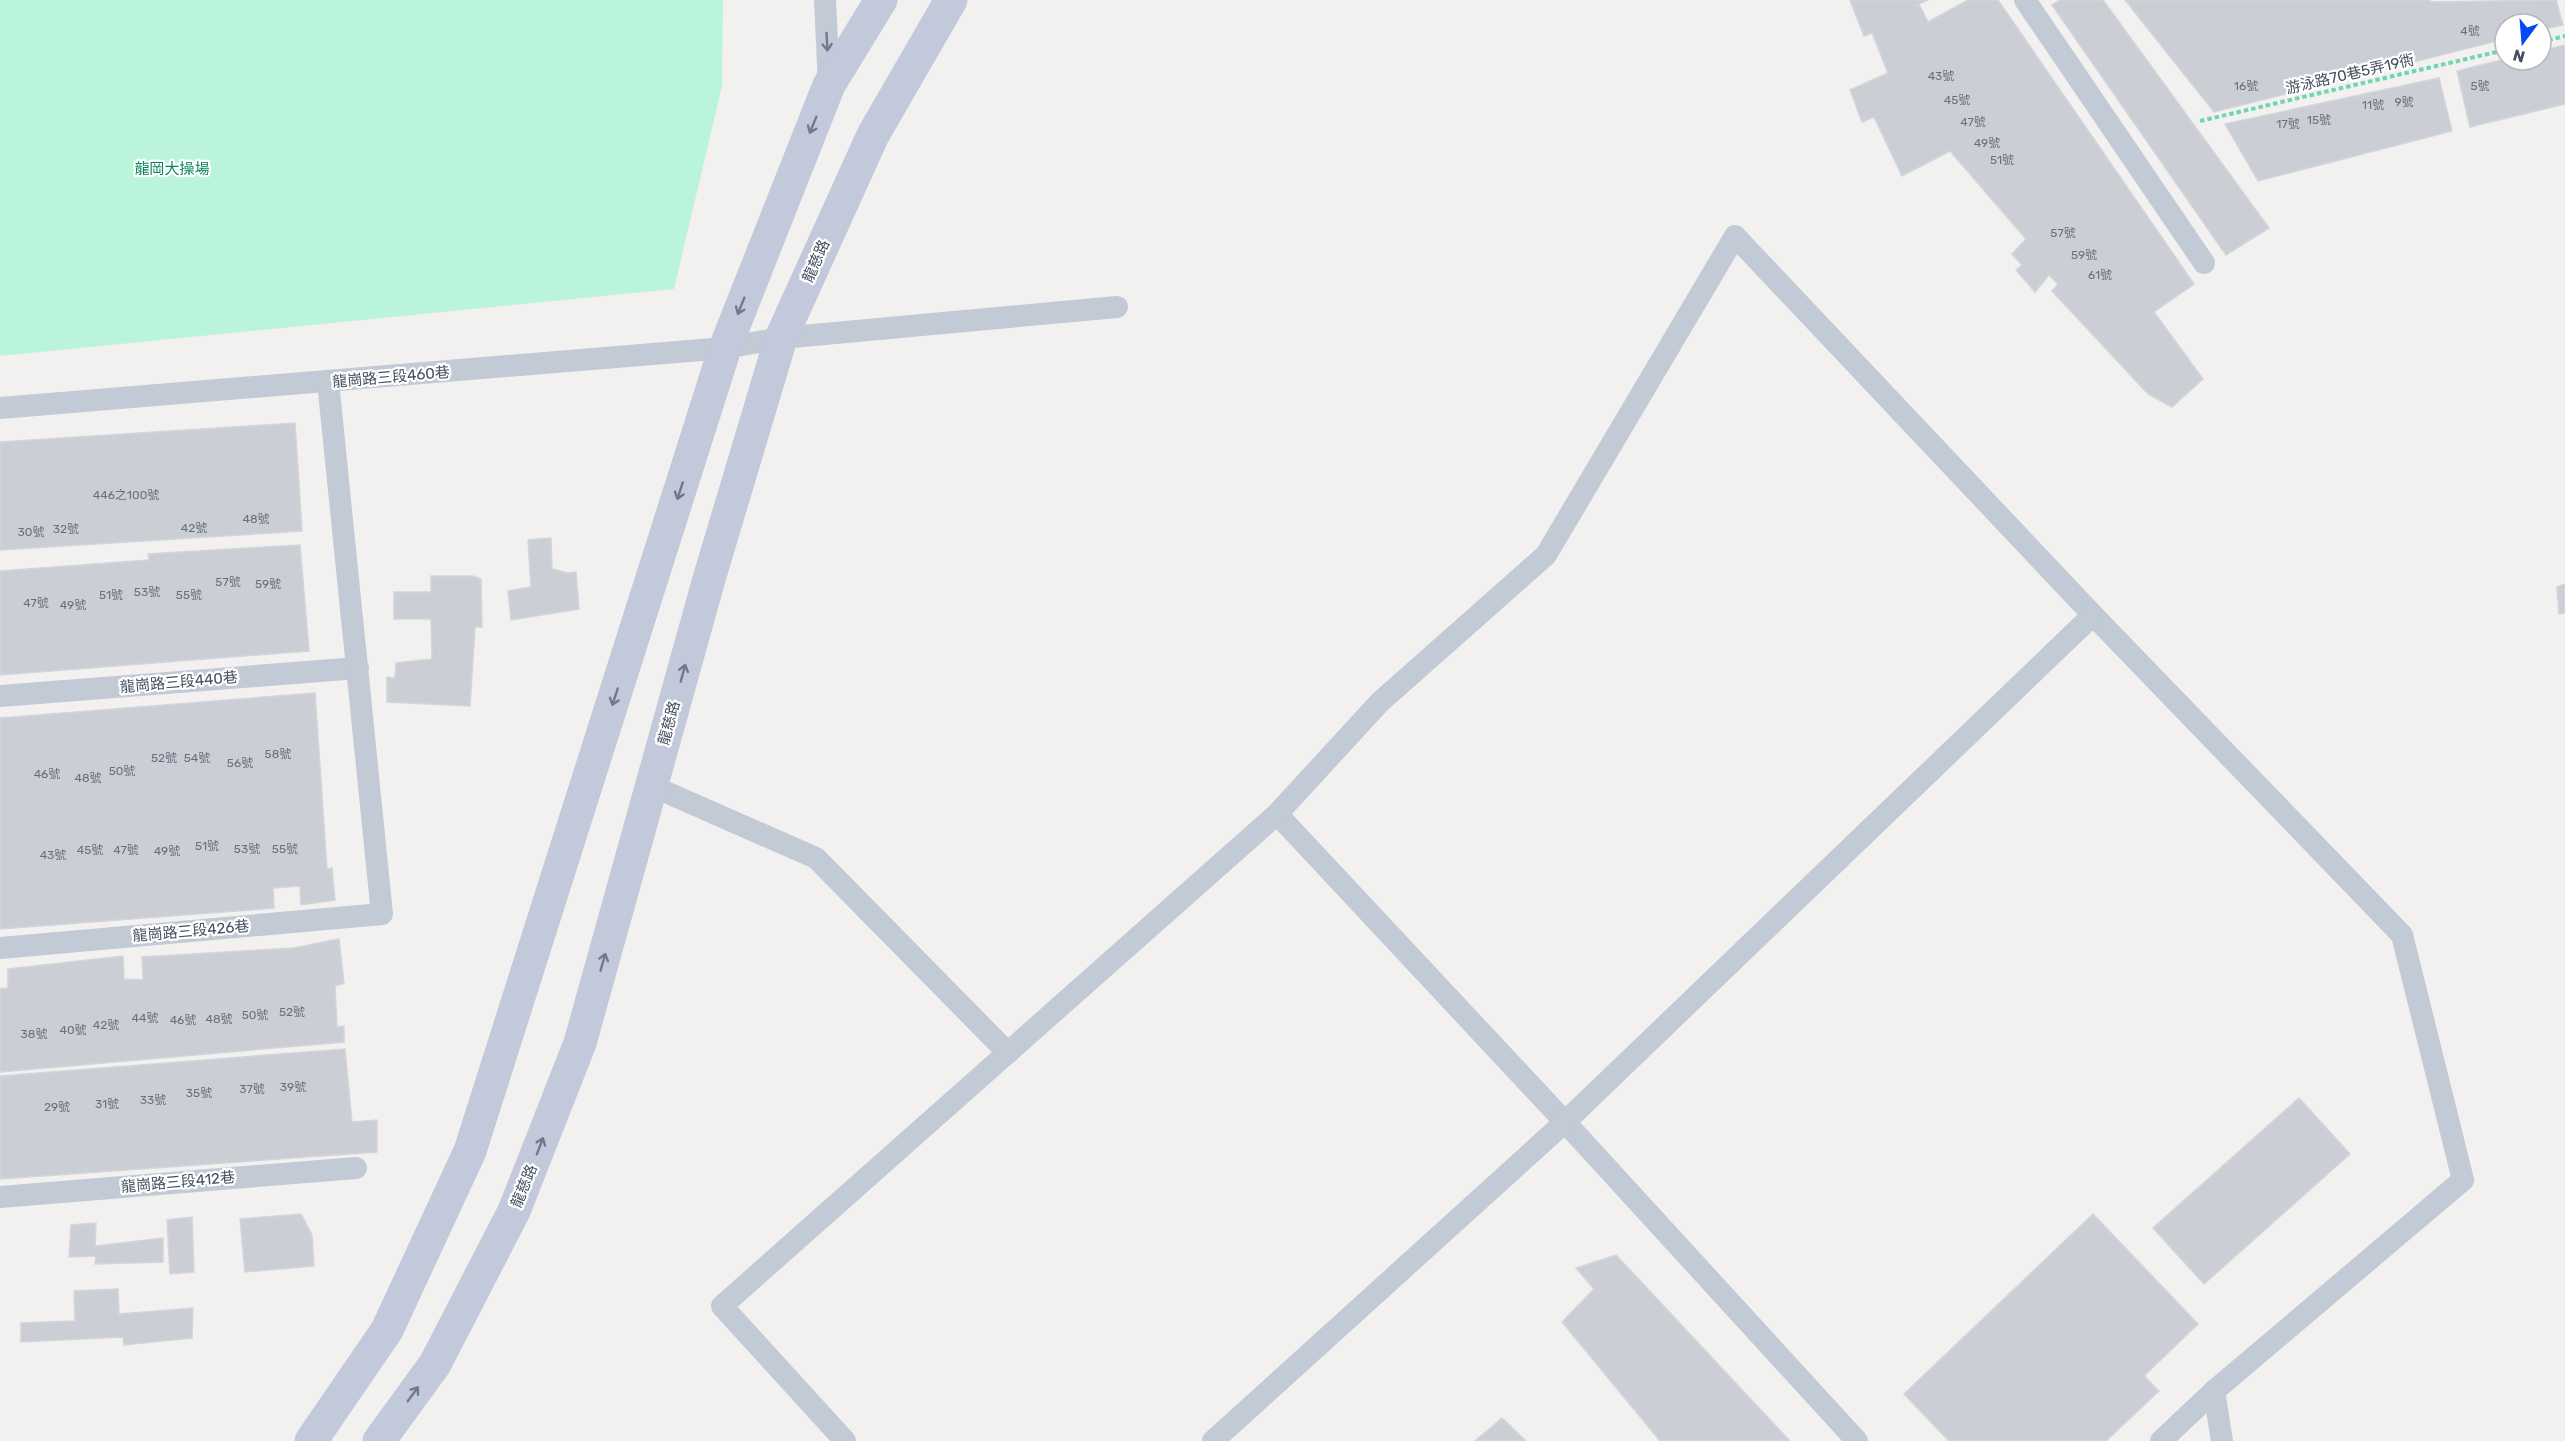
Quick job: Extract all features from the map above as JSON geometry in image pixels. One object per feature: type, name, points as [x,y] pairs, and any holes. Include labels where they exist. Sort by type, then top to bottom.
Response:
[{"type":"street","points":[[311,1441],[387,1330],[470,1151],[724,348],[829,85],[881,0]]},
{"type":"street","name":"龍慈路","points":[[379,1441],[435,1364],[514,1211],[580,1043],[709,579],[781,338],[873,135],[951,0]]},
{"type":"lane","points":[[825,0],[829,85]]},
{"type":"lane","points":[[2025,0],[2204,263]]},
{"type":"lane","points":[[845,1441],[722,1306],[1277,814],[1380,702],[1546,555],[1735,236],[2093,615],[2402,935],[2463,1180],[2214,1391],[2161,1441]]},
{"type":"lane","name":"龍崗路三段460巷","points":[[0,408],[724,348],[781,338],[1117,308]]},
{"type":"lane","points":[[328,382],[358,668]]},
{"type":"lane","points":[[1214,1441],[1565,1122],[2093,615]]},
{"type":"lane","name":"龍崗路三段440巷","points":[[0,696],[358,668]]},
{"type":"lane","name":"龍崗路三段426巷","points":[[0,948],[382,914],[358,668]]},
{"type":"lane","points":[[652,786],[816,858],[1008,1053]]},
{"type":"lane","points":[[1277,814],[1565,1122],[1857,1441]]},
{"type":"lane","name":"龍崗路三段412巷","points":[[0,1197],[356,1168]]},
{"type":"lane","points":[[2214,1391],[2222,1441]]},
{"type":"path","name":"游泳路70巷5弄19衖","points":[[2200,121],[2493,53]]},
{"type":"green space","name":"龍岡大操場","points":[[0,0],[723,0],[722,86],[674,289],[0,356]]},
{"type":"building","points":[[1850,0],[1928,0],[1919,4],[1928,22],[1968,0],[1998,0],[2194,284],[2154,312],[2203,379],[2172,407],[2148,394],[2052,291],[2058,284],[2049,275],[2035,292],[2016,270],[2022,265],[2012,254],[2026,239],[1950,151],[1902,176],[1874,117],[1862,122],[1850,90],[1888,73],[1872,33],[1864,36]]},
{"type":"building","points":[[2060,0],[2103,0],[2269,228],[2226,255],[2052,5]]},
{"type":"building","points":[[2125,0],[2430,0],[2431,2],[2556,0],[2563,25],[2553,27],[2553,12],[2493,12],[2493,42],[2214,112]]},
{"type":"building","points":[[2565,45],[2565,104],[2470,127],[2457,71],[2493,62],[2493,72],[2553,72],[2553,48]]},
{"type":"building","points":[[2439,78],[2452,131],[2258,181],[2225,124]]},
{"type":"building","points":[[295,423],[302,531],[0,550],[0,442]]},
{"type":"building","points":[[551,538],[552,569],[568,573],[576,572],[579,609],[511,620],[508,591],[531,587],[528,540]]},
{"type":"building","points":[[300,545],[309,651],[0,675],[0,571],[149,560],[148,554]]},
{"type":"building","points":[[431,576],[473,576],[481,579],[482,627],[475,627],[470,706],[387,702],[387,677],[395,678],[396,663],[432,659],[431,619],[394,619],[394,592],[431,592]]},
{"type":"building","points":[[2565,584],[2565,613],[2559,614],[2557,587]]},
{"type":"building","points":[[315,693],[327,869],[332,868],[335,900],[301,905],[300,886],[273,888],[274,908],[0,929],[0,718]]},
{"type":"building","points":[[339,939],[344,983],[335,986],[337,1027],[344,1026],[344,1042],[0,1072],[0,989],[8,988],[8,969],[123,956],[124,979],[143,980],[142,957],[294,948]]},
{"type":"building","points":[[345,1049],[352,1122],[377,1120],[377,1152],[0,1179],[0,1076]]},
{"type":"building","points":[[2299,1098],[2350,1154],[2204,1284],[2153,1228]]},
{"type":"building","points":[[301,1214],[312,1235],[314,1266],[245,1272],[240,1219]]},
{"type":"building","points":[[2093,1214],[2198,1324],[2144,1376],[2159,1391],[2106,1441],[1949,1441],[1904,1394]]},
{"type":"building","points":[[192,1217],[194,1272],[170,1274],[167,1220]]},
{"type":"building","points":[[96,1223],[95,1246],[163,1238],[163,1262],[95,1264],[96,1256],[69,1257],[71,1225]]},
{"type":"building","points":[[1616,1255],[1790,1441],[1660,1441],[1562,1322],[1594,1289],[1576,1268]]},
{"type":"building","points":[[118,1289],[119,1314],[193,1308],[192,1338],[124,1345],[123,1337],[21,1342],[21,1323],[75,1321],[74,1291]]},
{"type":"building","points":[[1502,1418],[1526,1441],[1475,1441]]}]
